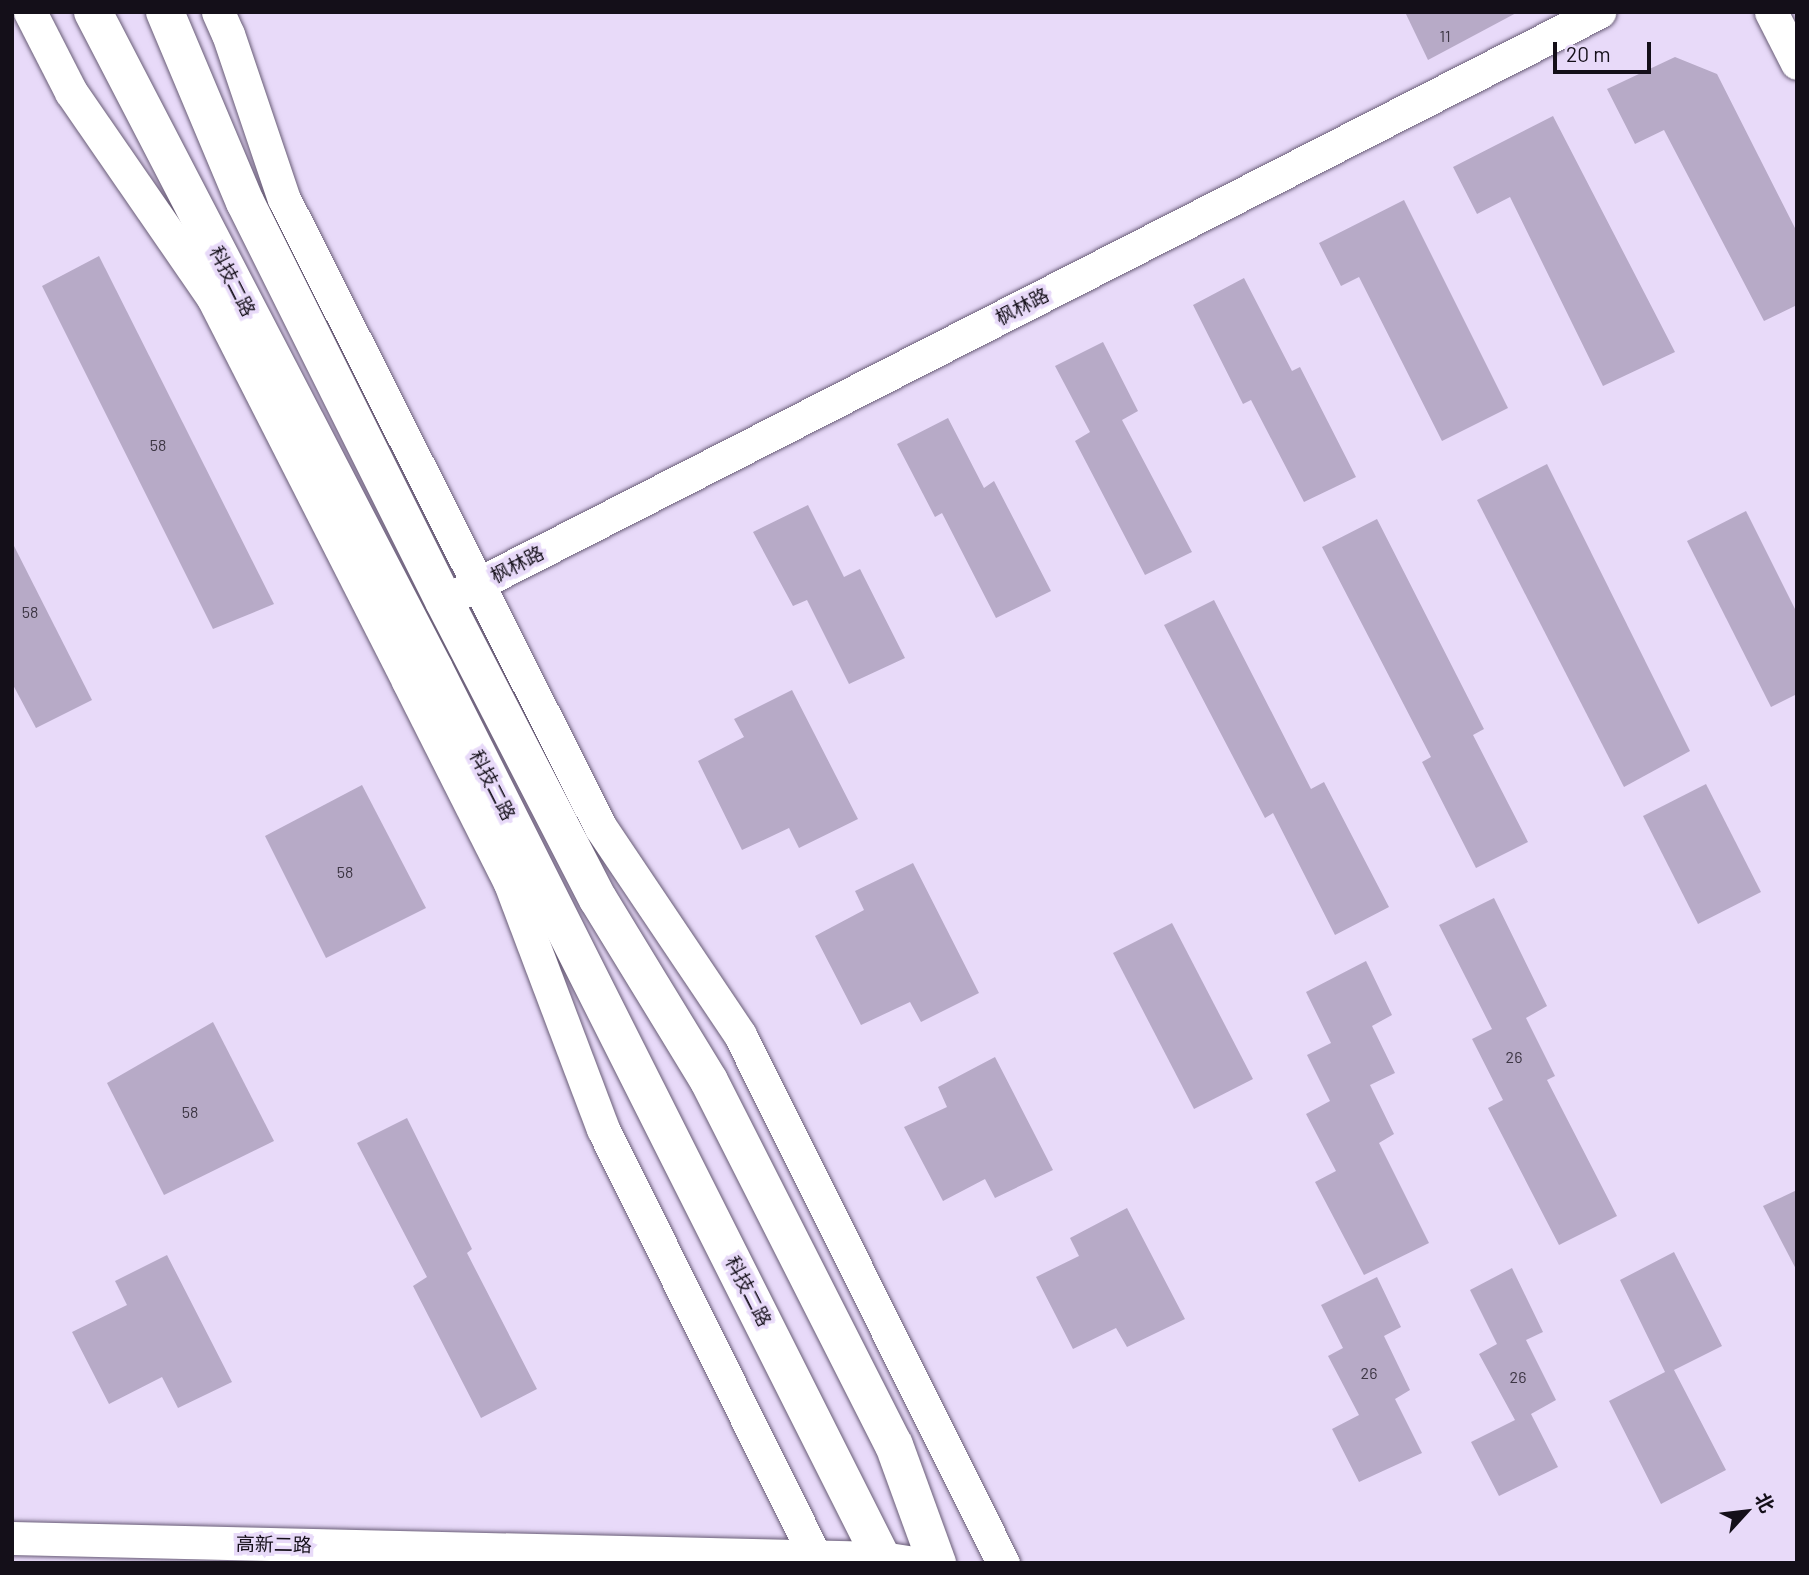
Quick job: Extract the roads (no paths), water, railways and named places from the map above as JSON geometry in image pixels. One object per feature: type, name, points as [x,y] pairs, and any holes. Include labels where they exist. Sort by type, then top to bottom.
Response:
[{"type":"main road","name":"科技二路","points":[[93,12],[893,1561]]},
{"type":"main road","points":[[165,12],[245,202],[444,601],[598,899],[709,1081],[894,1445],[937,1563]]},
{"type":"street","points":[[30,12],[71,92],[213,298],[402,668],[510,883],[603,1129],[817,1560]]},
{"type":"street","points":[[218,12],[228,34],[284,199],[601,828],[740,1035],[1003,1563]]},
{"type":"street","name":"枫林路","points":[[444,601],[1599,12]]},
{"type":"street","points":[[1771,12],[1797,63]]},
{"type":"street","name":"高新二路","points":[[12,1538],[893,1561]]}]
